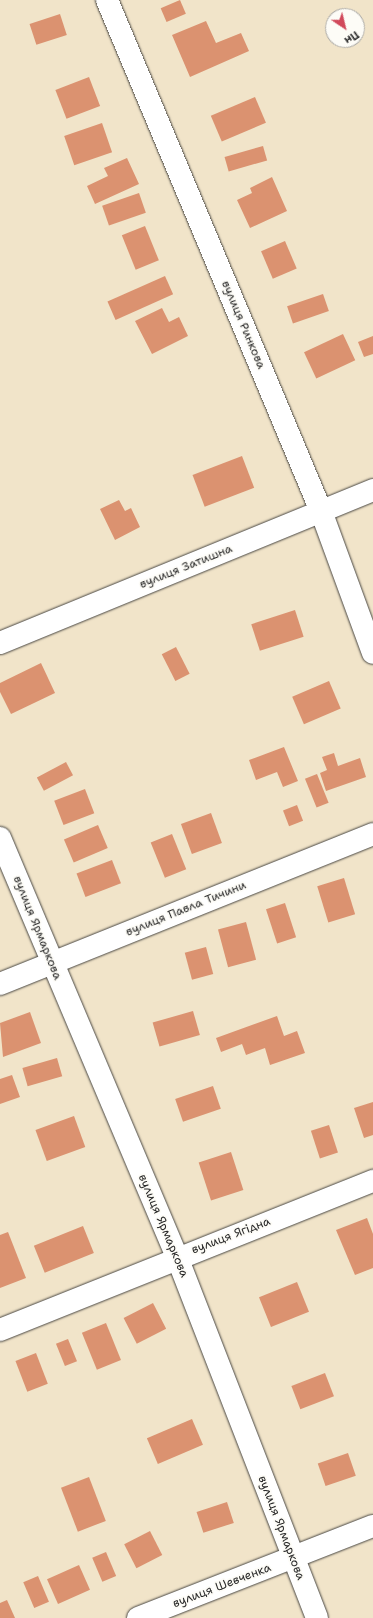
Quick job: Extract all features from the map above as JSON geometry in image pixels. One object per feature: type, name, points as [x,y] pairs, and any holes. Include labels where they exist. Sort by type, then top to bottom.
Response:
[{"type":"street","name":"вулиця Ринкова","points":[[107,0],[321,511],[373,653]]},
{"type":"street","name":"вулиця Затишна","points":[[0,643],[373,490]]},
{"type":"street","name":"вулиця Павла Тичини","points":[[0,984],[373,834]]},
{"type":"street","name":"вулиця Ярмаркова","points":[[0,838],[51,964],[177,1257],[317,1618]]},
{"type":"street","name":"вулиця Ягідна","points":[[0,1330],[177,1257],[373,1181]]},
{"type":"street","name":"вулиця Шевченка","points":[[138,1618],[293,1559],[373,1526]]},
{"type":"building","points":[[180,0],[186,14],[167,22],[161,8]]},
{"type":"building","points":[[60,14],[67,35],[36,45],[30,24]]},
{"type":"building","points":[[206,21],[216,43],[241,33],[249,51],[190,77],[172,35]]},
{"type":"building","points":[[89,77],[100,106],[67,119],[55,90]]},
{"type":"building","points":[[255,97],[266,123],[222,142],[211,116]]},
{"type":"building","points":[[102,123],[112,152],[74,165],[64,136]]},
{"type":"building","points":[[263,146],[267,160],[229,171],[225,157]]},
{"type":"building","points":[[127,158],[139,184],[95,204],[87,186],[108,176],[104,168]]},
{"type":"building","points":[[272,177],[287,211],[250,228],[237,200],[252,193],[250,188]]},
{"type":"building","points":[[139,193],[146,213],[109,226],[102,206]]},
{"type":"building","points":[[145,226],[159,260],[136,270],[122,235]]},
{"type":"building","points":[[285,241],[297,269],[273,279],[261,251]]},
{"type":"building","points":[[165,276],[173,294],[116,320],[107,302]]},
{"type":"building","points":[[323,294],[329,311],[293,323],[287,306]]},
{"type":"building","points":[[162,308],[169,322],[179,317],[188,336],[152,354],[135,321]]},
{"type":"building","points":[[343,334],[355,360],[316,378],[304,352]]},
{"type":"building","points":[[373,336],[373,354],[364,357],[358,342]]},
{"type":"building","points":[[242,456],[254,488],[205,507],[193,475]]},
{"type":"building","points":[[119,500],[125,511],[131,508],[140,527],[115,540],[100,509]]},
{"type":"building","points":[[295,610],[304,637],[260,651],[251,624]]},
{"type":"building","points":[[176,647],[190,674],[175,681],[162,654]]},
{"type":"building","points":[[41,663],[55,693],[11,714],[0,692],[0,683]]},
{"type":"building","points":[[329,681],[341,709],[304,724],[292,697]]},
{"type":"building","points":[[284,747],[298,781],[283,787],[277,772],[256,780],[249,760]]},
{"type":"building","points":[[334,753],[338,766],[360,758],[366,777],[326,791],[320,773],[327,770],[322,757]]},
{"type":"building","points":[[66,762],[73,775],[44,791],[37,777]]},
{"type":"building","points":[[317,774],[329,803],[317,808],[305,779]]},
{"type":"building","points":[[85,789],[94,813],[64,825],[54,801]]},
{"type":"building","points":[[297,805],[303,821],[289,826],[283,810]]},
{"type":"building","points":[[211,813],[222,843],[192,854],[181,824]]},
{"type":"building","points":[[98,825],[108,848],[74,862],[64,839]]},
{"type":"building","points":[[172,834],[186,869],[165,878],[151,843]]},
{"type":"building","points":[[112,860],[121,883],[85,897],[77,874]]},
{"type":"building","points":[[344,878],[355,914],[328,923],[317,886]]},
{"type":"building","points":[[285,903],[296,937],[277,943],[266,909]]},
{"type":"building","points":[[246,922],[256,960],[228,967],[218,930]]},
{"type":"building","points":[[206,947],[213,974],[192,980],[185,953]]},
{"type":"building","points":[[193,1011],[200,1035],[160,1047],[153,1023]]},
{"type":"building","points":[[30,1012],[41,1043],[3,1057],[0,1023]]},
{"type":"building","points":[[277,1016],[284,1036],[297,1031],[305,1053],[270,1065],[265,1048],[246,1055],[242,1044],[221,1052],[216,1038]]},
{"type":"building","points":[[57,1058],[62,1076],[28,1086],[22,1068]]},
{"type":"building","points":[[12,1075],[20,1097],[0,1104],[0,1079]]},
{"type":"building","points":[[213,1086],[221,1109],[183,1122],[175,1099]]},
{"type":"building","points":[[373,1102],[373,1135],[364,1138],[354,1108]]},
{"type":"building","points":[[74,1116],[85,1147],[47,1161],[35,1130]]},
{"type":"building","points":[[329,1125],[338,1153],[320,1158],[311,1131]]},
{"type":"building","points":[[231,1152],[243,1190],[211,1201],[199,1163]]},
{"type":"building","points":[[367,1218],[373,1234],[373,1268],[355,1275],[336,1230]]},
{"type":"building","points":[[83,1226],[94,1253],[45,1273],[34,1246]]},
{"type":"building","points":[[8,1232],[26,1278],[0,1288],[0,1235]]},
{"type":"building","points":[[297,1282],[309,1312],[271,1327],[259,1297]]},
{"type":"building","points":[[153,1303],[166,1329],[137,1344],[124,1318]]},
{"type":"building","points":[[106,1323],[121,1360],[97,1370],[82,1333]]},
{"type":"building","points":[[68,1339],[77,1361],[65,1366],[56,1344]]},
{"type":"building","points":[[36,1353],[48,1384],[27,1392],[15,1361]]},
{"type":"building","points":[[325,1373],[334,1396],[300,1409],[291,1386]]},
{"type":"building","points":[[192,1419],[203,1445],[158,1464],[147,1438]]},
{"type":"building","points":[[348,1453],[356,1476],[326,1486],[318,1463]]},
{"type":"building","points":[[89,1477],[106,1521],[78,1532],[61,1488]]},
{"type":"building","points":[[227,1502],[234,1523],[203,1533],[197,1512]]},
{"type":"building","points":[[150,1531],[162,1555],[136,1568],[124,1544]]},
{"type":"building","points":[[106,1552],[116,1576],[102,1582],[92,1558]]},
{"type":"building","points":[[79,1565],[90,1590],[58,1604],[47,1579]]},
{"type":"building","points":[[38,1576],[49,1602],[34,1608],[23,1582]]},
{"type":"building","points":[[7,1600],[15,1618],[0,1618],[0,1603]]}]
